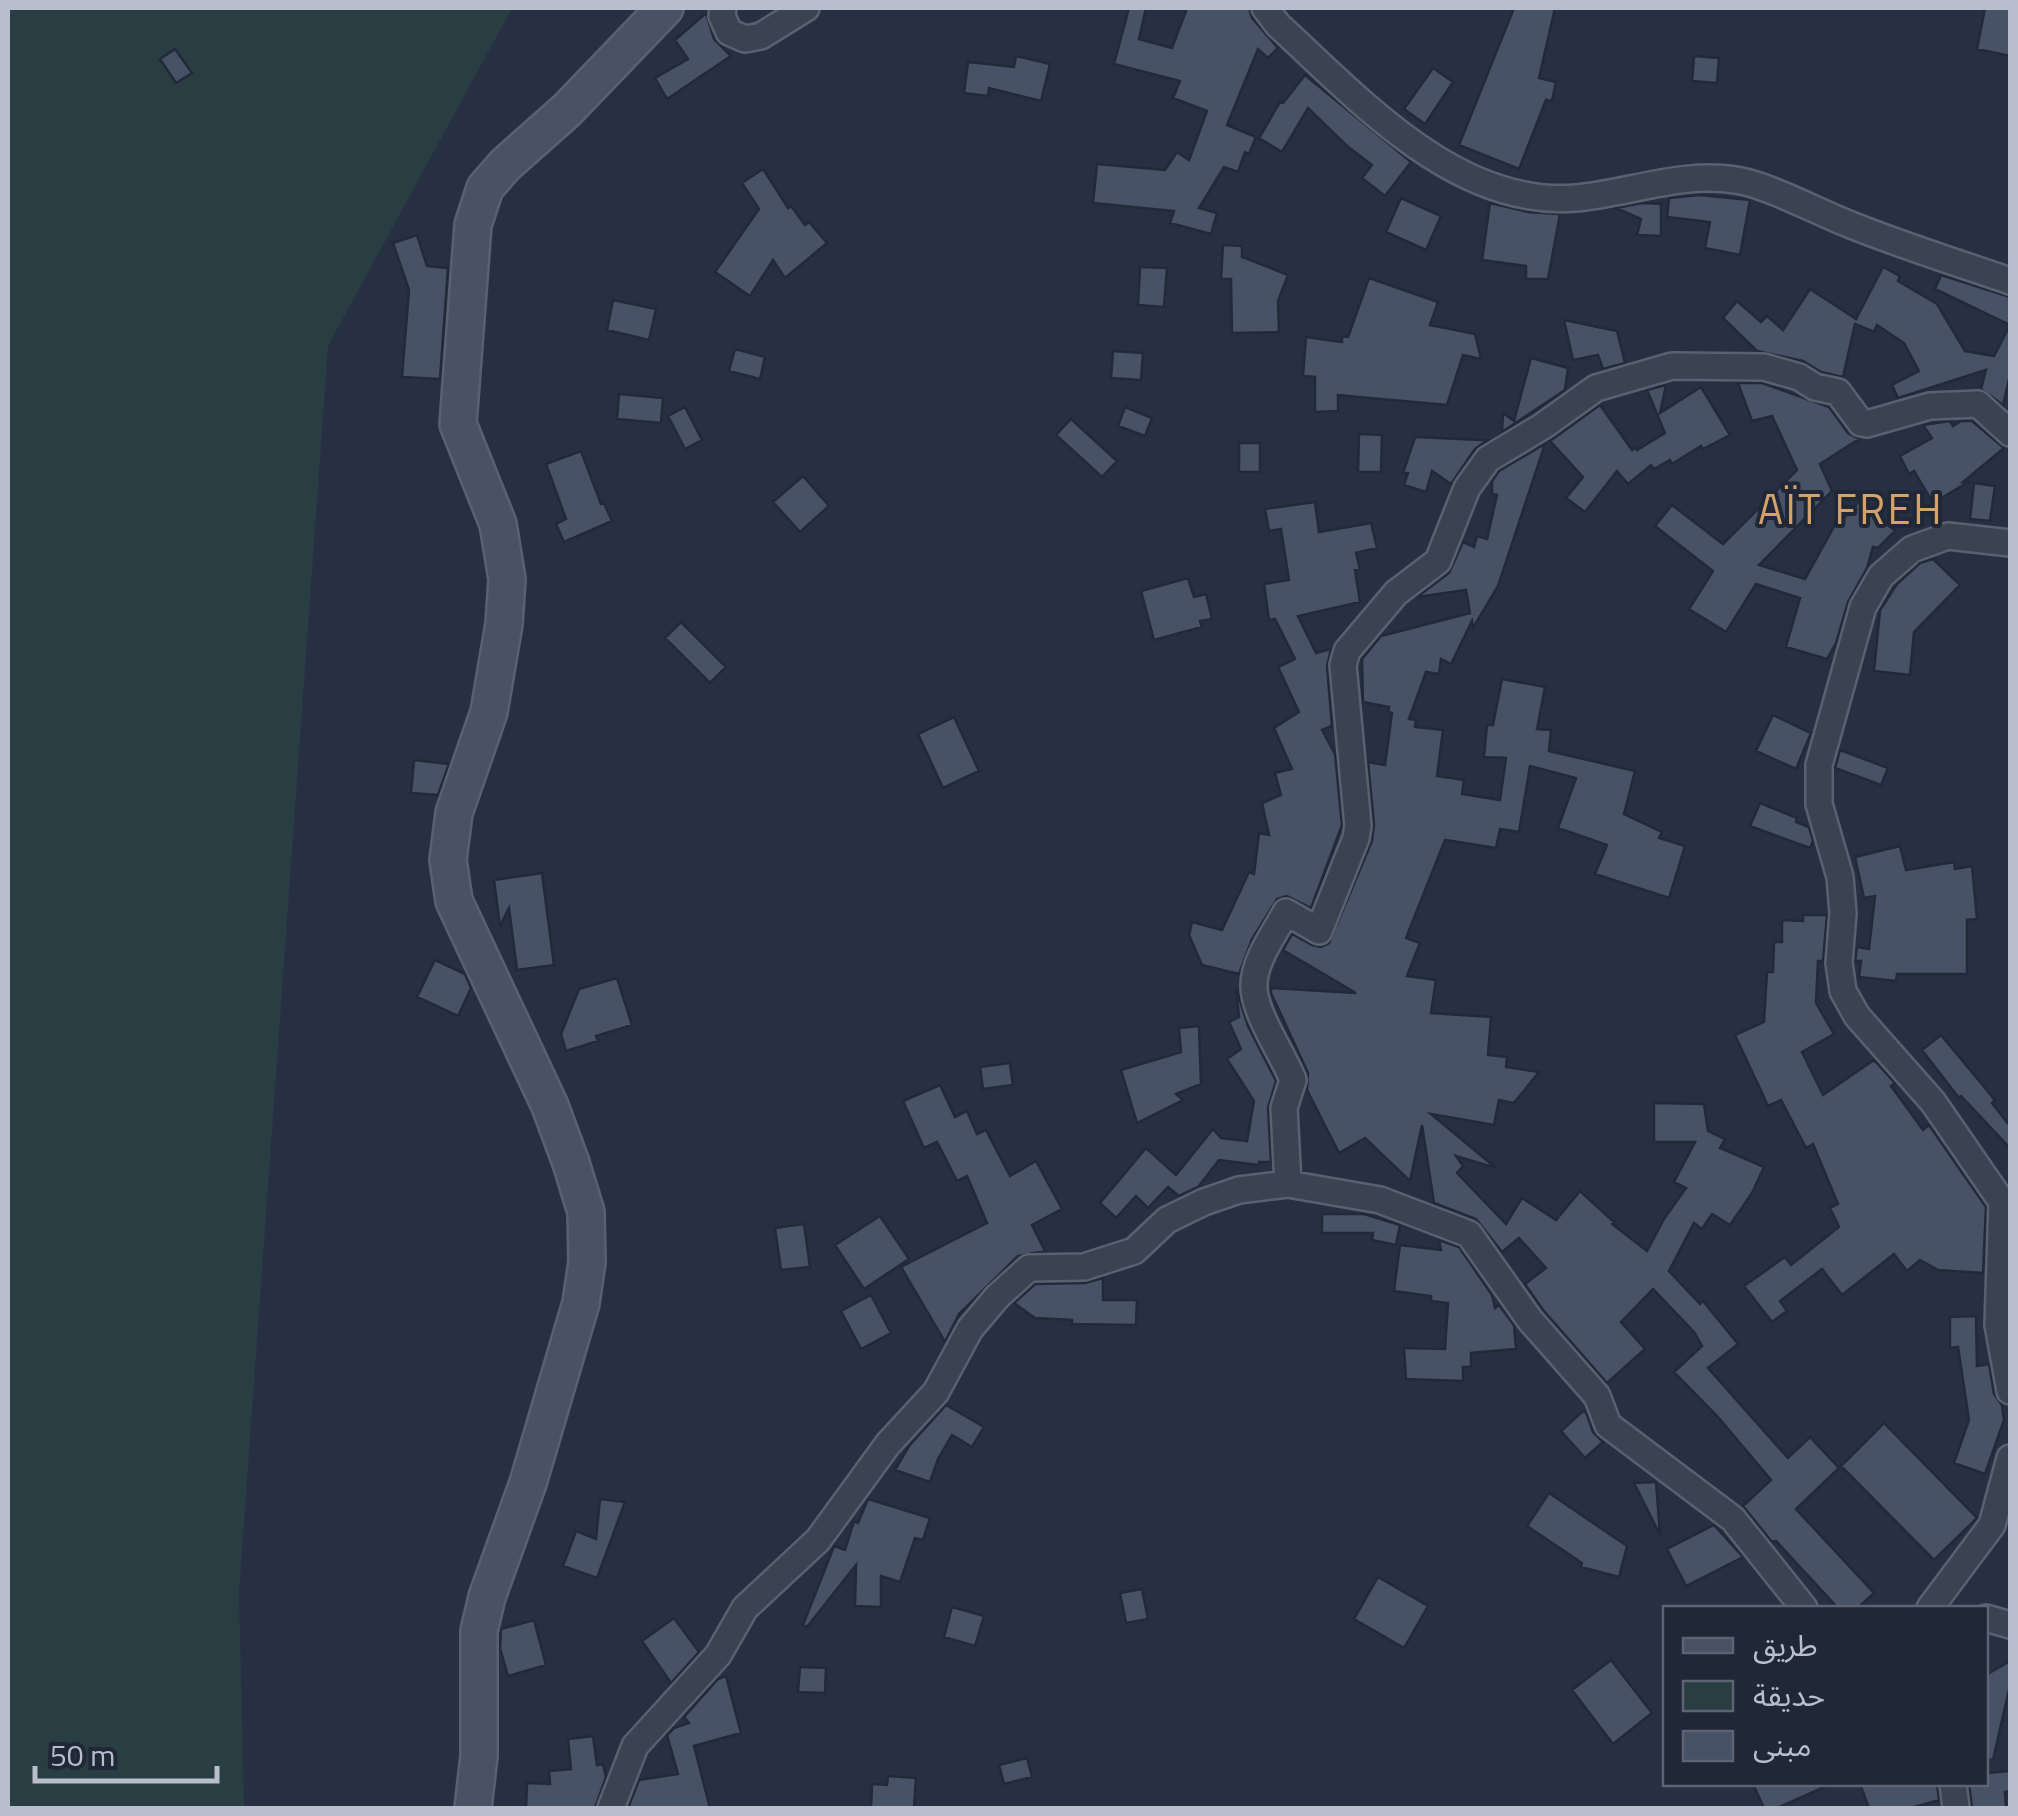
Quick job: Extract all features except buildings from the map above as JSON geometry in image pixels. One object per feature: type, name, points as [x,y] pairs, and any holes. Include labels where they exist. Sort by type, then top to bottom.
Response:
[{"type":"main road","points":[[472,1808],[478,1756],[480,1632],[487,1597],[523,1500],[581,1303],[587,1262],[586,1212],[566,1149],[550,1106],[454,901],[448,860],[454,814],[489,712],[504,624],[507,579],[498,524],[458,424],[472,225],[486,188],[505,165],[568,110],[665,8]]},
{"type":"street","points":[[723,8],[729,32],[745,39],[761,36],[806,8]]},
{"type":"street","points":[[1266,8],[1278,25],[1395,133],[1482,184],[1527,197],[1575,198],[1688,179],[1742,181],[1891,241],[2010,280]]},
{"type":"street","points":[[1288,1184],[1284,1108],[1293,1080],[1259,1010],[1254,984],[1262,957],[1286,912],[1320,930],[1356,838],[1343,665],[1347,651],[1396,593],[1438,562],[1467,488],[1488,459],[1596,388],[1672,366],[1764,366],[1838,392],[1862,423],[1867,424],[1930,406],[1978,404],[2010,433]]},
{"type":"street","points":[[2010,543],[1948,536],[1912,550],[1881,576],[1863,607],[1819,766],[1819,804],[1840,877],[1843,913],[1839,963],[1843,990],[1856,1016],[1934,1102],[2002,1202],[1998,1325],[2010,1391]]},
{"type":"street","points":[[611,1808],[635,1746],[718,1655],[744,1608],[818,1540],[888,1444],[936,1392],[970,1329],[997,1297],[1030,1268],[1084,1267],[1134,1251],[1168,1220],[1238,1190],[1288,1184],[1380,1200],[1469,1234],[1530,1320],[1597,1396],[1608,1425],[1734,1518],[1802,1606]]},
{"type":"street","points":[[1940,1606],[1992,1525],[2010,1458]]},
{"type":"green space","points":[[8,8],[512,8],[328,346],[239,1592],[244,1808],[8,1808]]},
{"type":"district","name":"AÏT FREH","points":[[1851,508]]}]
